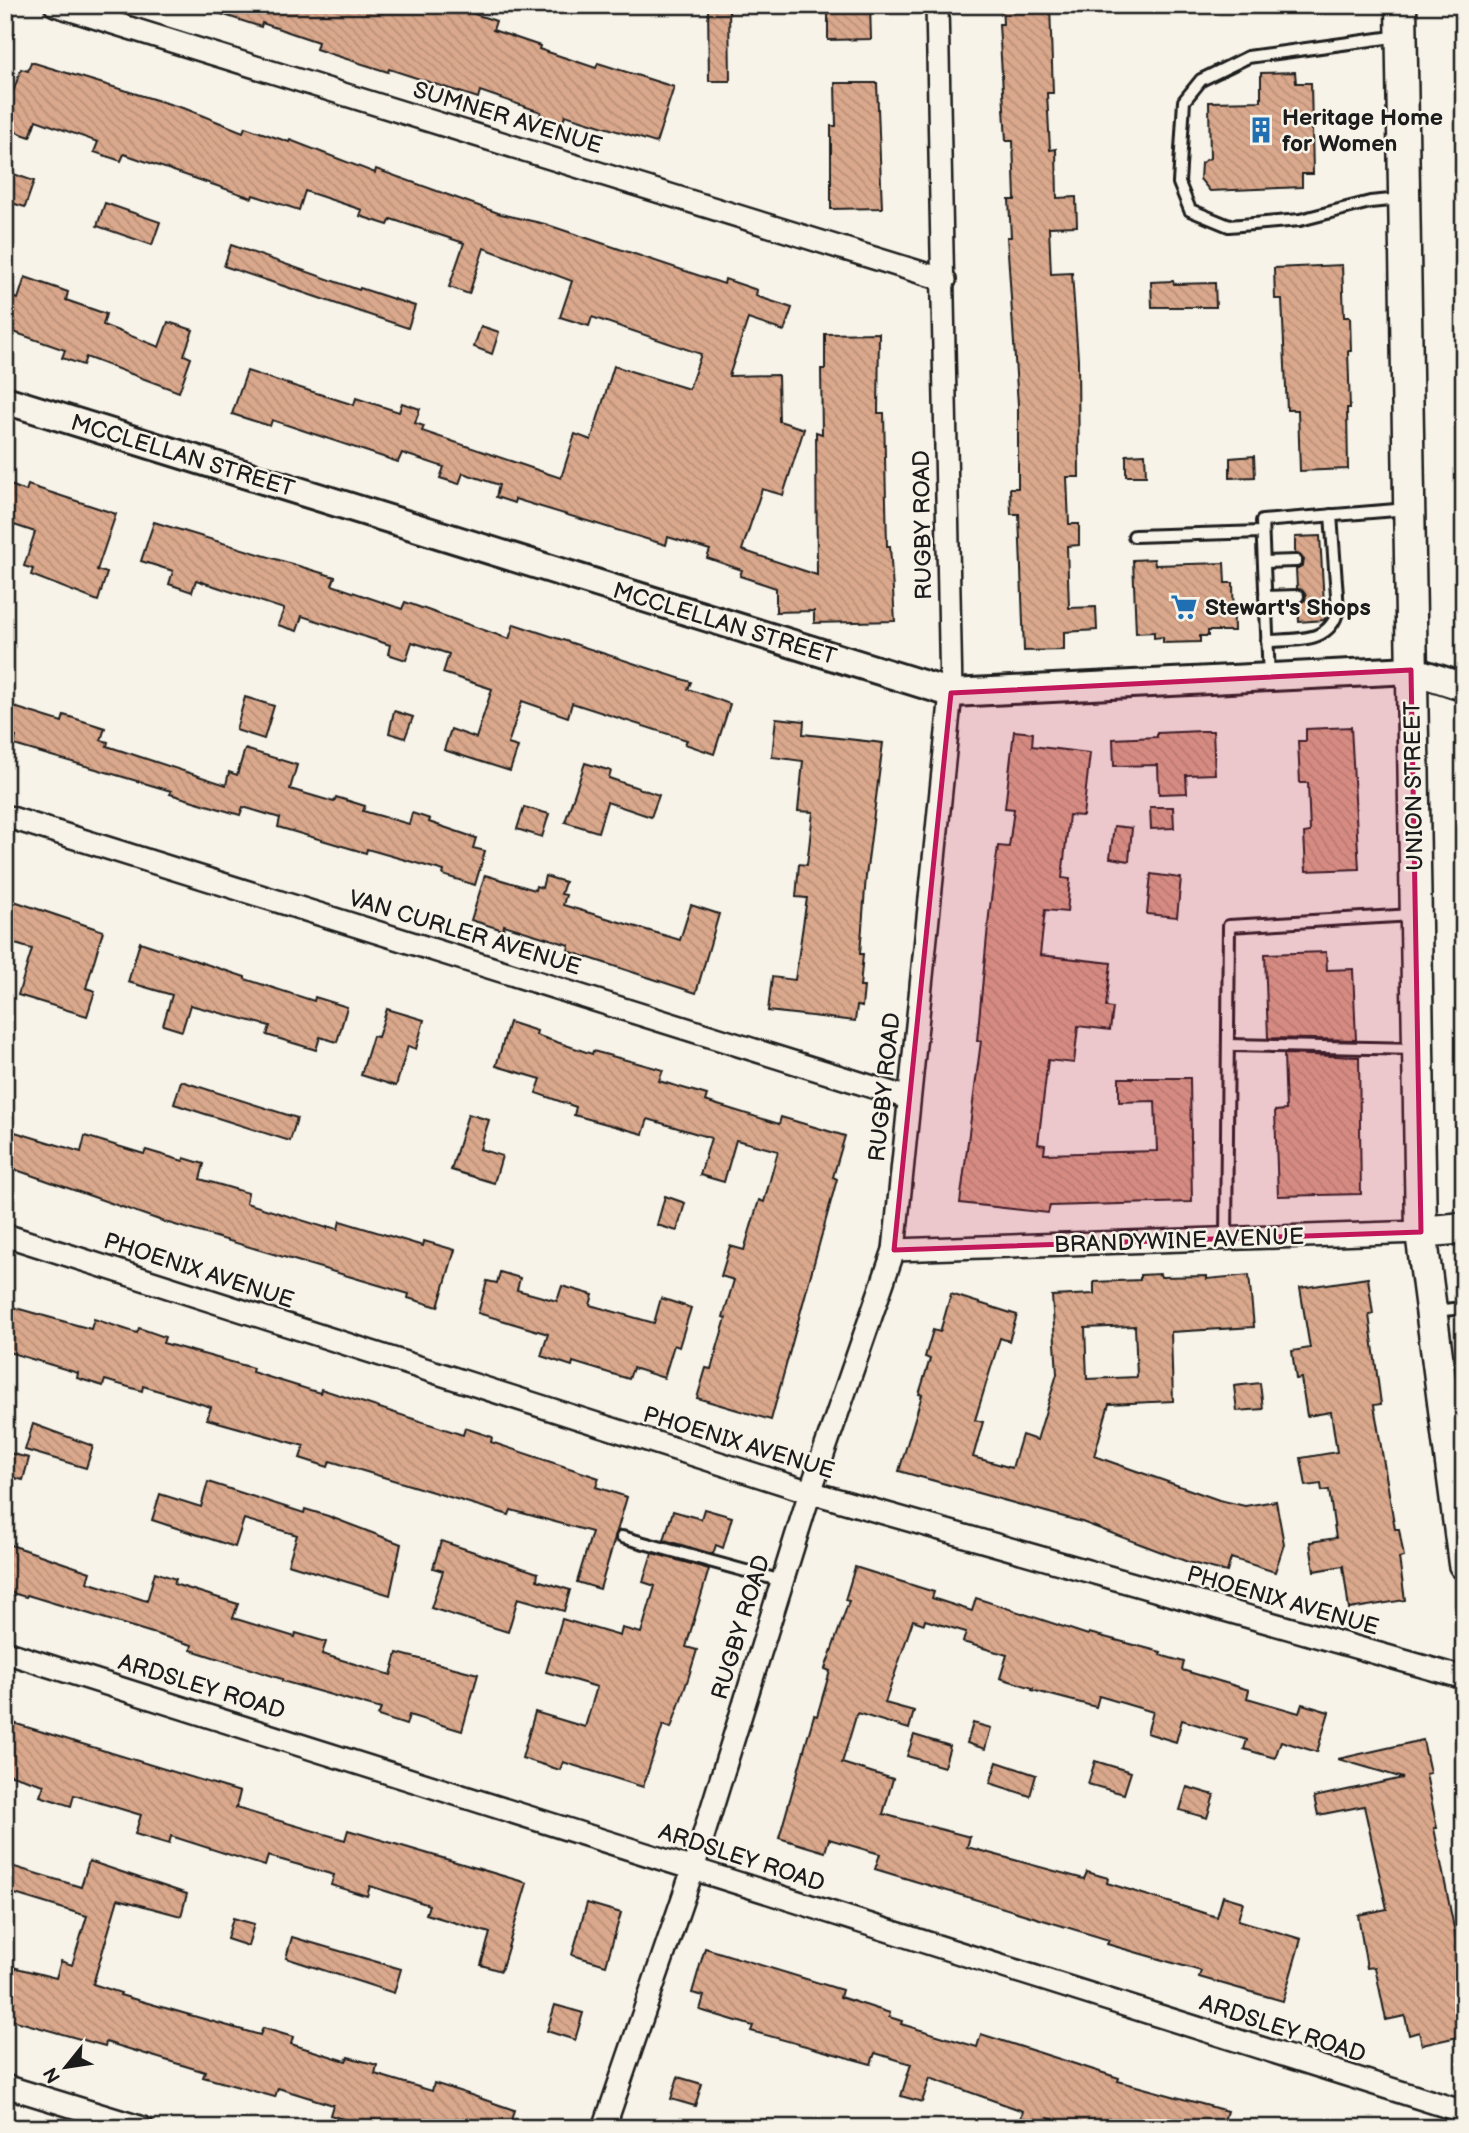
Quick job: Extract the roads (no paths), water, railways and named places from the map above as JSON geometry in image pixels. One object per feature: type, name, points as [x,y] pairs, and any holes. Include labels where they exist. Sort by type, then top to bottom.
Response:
[{"type":"main road","name":"UNION STREET","points":[[1401,5],[1421,1232],[1451,1424],[1464,1564]]},
{"type":"main road","name":"BRANDYWINE AVENUE","points":[[1421,1232],[1464,1228]]},
{"type":"street","name":"SUMNER AVENUE","points":[[55,5],[945,280]]},
{"type":"street","name":"RUGBY ROAD","points":[[604,2128],[693,1869],[810,1492],[894,1250],[951,692],[945,280],[937,5]]},
{"type":"street","name":"MCCLELLAN STREET","points":[[5,400],[951,692],[1411,670],[1464,687]]},
{"type":"street","name":"VAN CURLER AVENUE","points":[[5,816],[908,1098]]},
{"type":"street","name":"BRANDYWINE AVENUE","points":[[894,1250],[1421,1232]]},
{"type":"street","name":"PHOENIX AVENUE","points":[[5,1236],[810,1492],[1464,1678]]},
{"type":"street","name":"ARDSLEY ROAD","points":[[5,1652],[1464,2112]]},
{"type":"street","points":[[5,2086],[143,2128]]},
{"type":"lane","points":[[1401,36],[1248,57],[1201,80],[1184,101],[1179,183],[1190,210],[1229,226],[1300,220],[1370,202],[1404,199]]},
{"type":"lane","points":[[1269,677],[1262,521],[1408,509]]},
{"type":"lane","points":[[1267,641],[1308,638],[1329,630],[1338,609],[1331,515]]},
{"type":"lane","points":[[1134,536],[1262,532]]},
{"type":"lane","points":[[1322,560],[1335,559]]},
{"type":"lane","points":[[1264,562],[1296,561]]},
{"type":"lane","points":[[1323,595],[1337,594]]},
{"type":"lane","points":[[1265,597],[1298,596]]},
{"type":"lane","points":[[1226,1239],[1229,926],[1416,915]]},
{"type":"lane","points":[[1228,1045],[1418,1049]]},
{"type":"lane","points":[[1433,1311],[1464,1308]]},
{"type":"lane","points":[[622,1537],[782,1581]]},
{"type":"place","name":"Heritage Home for Women","points":[[1261,130]]},
{"type":"place","name":"Stewart's Shops","points":[[1184,607]]}]
